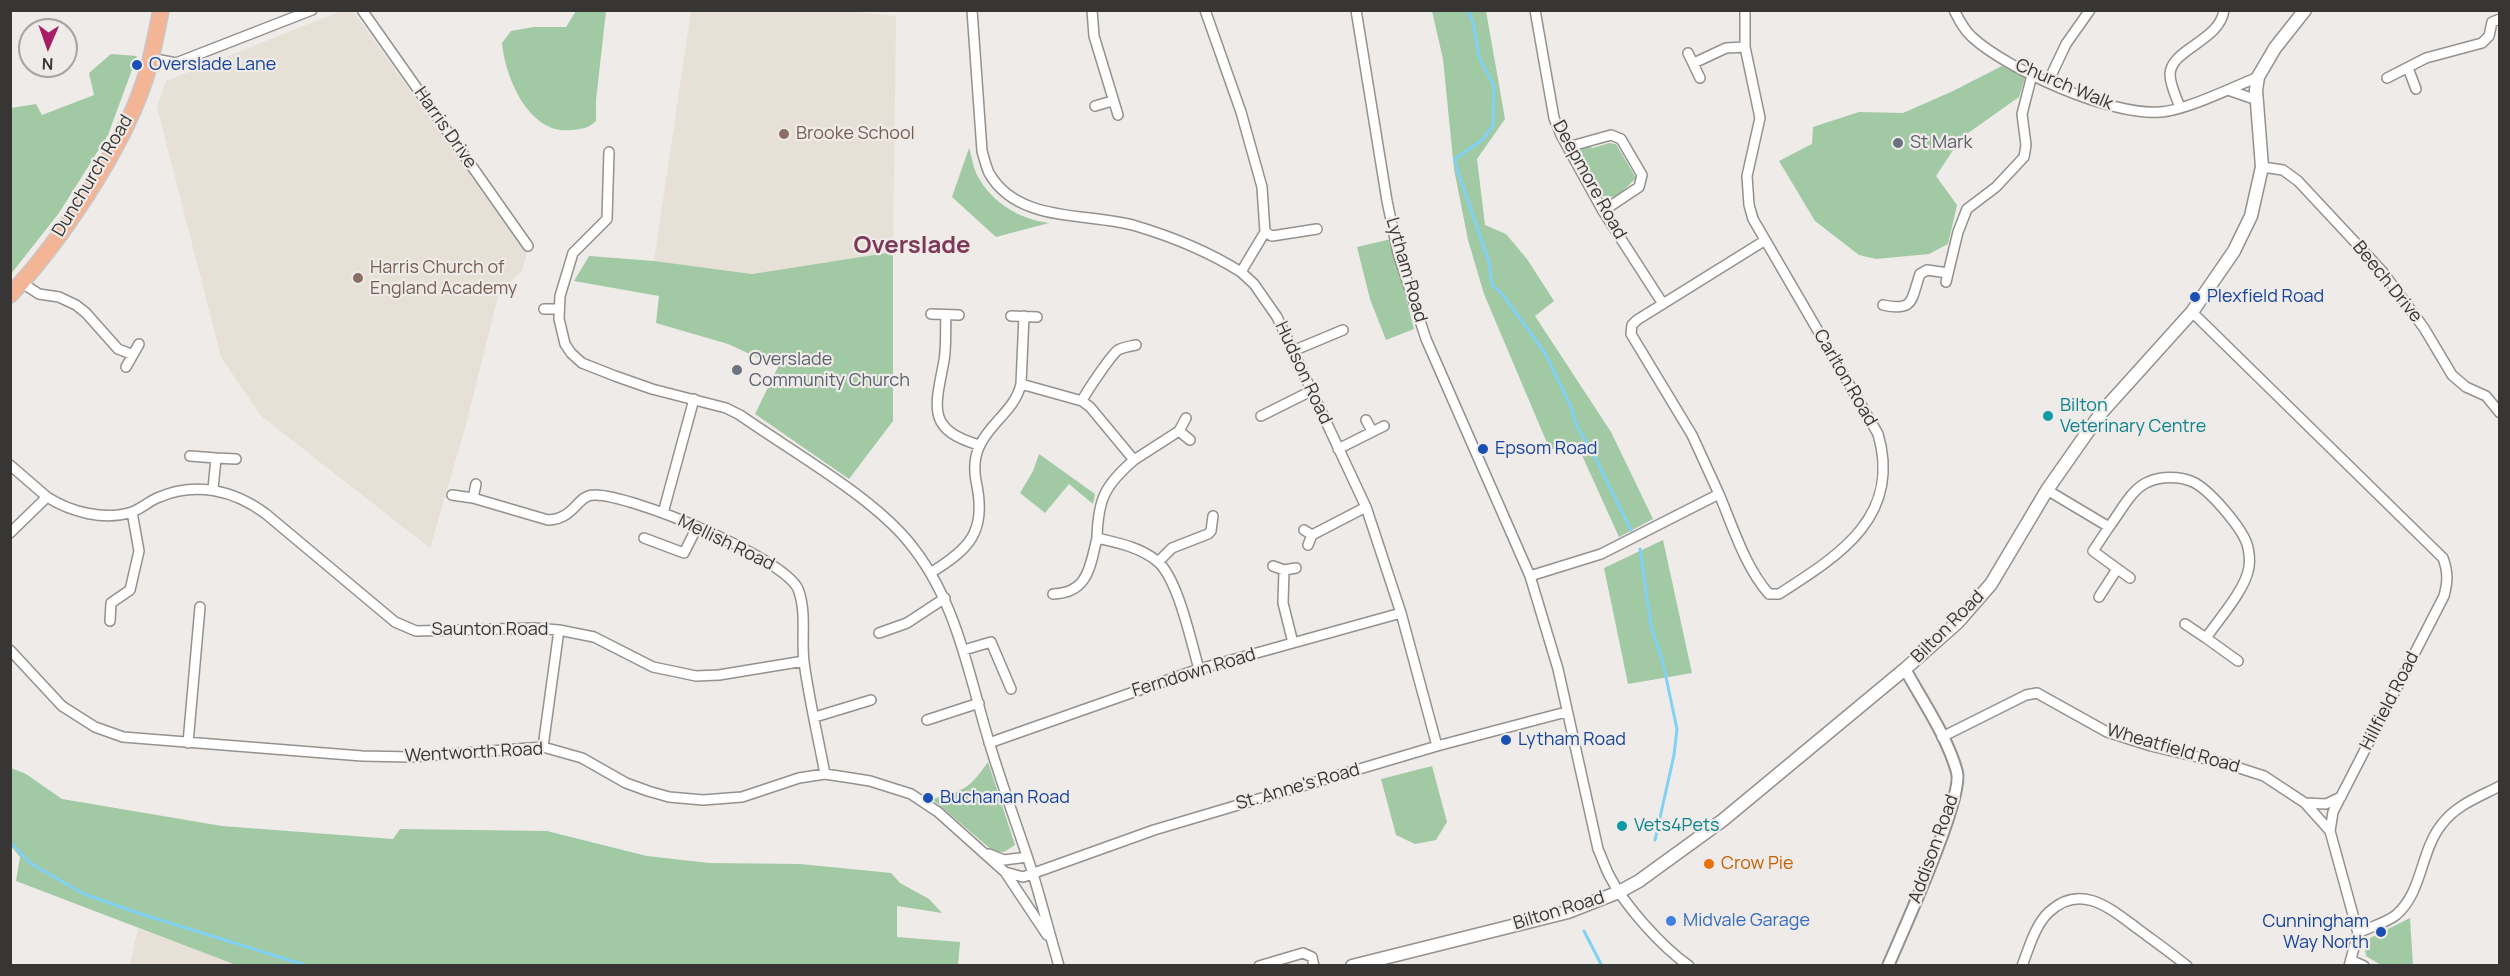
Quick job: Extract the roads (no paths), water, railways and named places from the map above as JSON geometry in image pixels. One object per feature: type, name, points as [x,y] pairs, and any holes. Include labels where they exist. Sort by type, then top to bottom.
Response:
[{"type":"highway","name":"Dunchurch Road","points":[[10,295],[51,248],[115,146],[144,82],[161,10]]},
{"type":"main road","name":"Bilton Road","points":[[1352,966],[1394,961],[1568,912],[1619,892],[1649,874],[1723,819],[1905,669],[1957,623],[1991,584],[2047,490],[2101,412],[2192,312],[2234,250],[2251,216],[2262,167],[2257,100],[2258,77],[2275,48],[2305,10]]},
{"type":"street","points":[[150,58],[176,63],[312,10]]},
{"type":"street","name":"Harris Drive","points":[[362,10],[528,246]]},
{"type":"street","name":"Hudson Road","points":[[972,10],[982,151],[989,172],[1001,188],[1017,200],[1036,209],[1136,226],[1204,251],[1241,272],[1254,284],[1268,303],[1295,350],[1311,391],[1366,507],[1401,613],[1437,746]]},
{"type":"street","points":[[1092,10],[1094,36],[1118,115]]},
{"type":"street","points":[[1205,10],[1247,133],[1262,187],[1265,232],[1241,272]]},
{"type":"street","name":"Lytham Road","points":[[1356,10],[1387,201],[1398,253],[1426,339],[1530,576],[1548,630],[1598,849],[1619,892],[1672,954],[1689,966]]},
{"type":"street","name":"Deepmore Road","points":[[1535,10],[1554,118],[1603,211],[1663,304]]},
{"type":"street","name":"Church Walk","points":[[1954,10],[1972,38],[2032,75],[2120,109],[2163,112],[2228,90],[2258,77]]},
{"type":"street","points":[[2048,82],[2066,44],[2090,10]]},
{"type":"street","points":[[2180,107],[2171,81],[2171,68],[2177,59],[2220,25],[2224,10]]},
{"type":"street","name":"Carlton Road","points":[[1719,494],[1744,554],[1762,587],[1769,594],[1779,594],[1839,552],[1867,523],[1878,501],[1885,473],[1878,434],[1764,241],[1749,205],[1748,167],[1760,118],[1745,47],[1745,13]]},
{"type":"street","points":[[2387,78],[2449,50],[2482,43],[2489,36],[2492,22],[2499,19]]},
{"type":"street","points":[[1694,63],[1726,48],[1745,47]]},
{"type":"street","points":[[1688,53],[1700,78]]},
{"type":"street","points":[[2408,68],[2416,89]]},
{"type":"street","points":[[1883,305],[1903,308],[1909,304],[1914,297],[1922,272],[1932,269],[1947,278],[1958,232],[1967,209],[1996,187],[2024,157],[2026,145],[2022,114],[2032,75]]},
{"type":"street","points":[[2228,90],[2257,100]]},
{"type":"street","points":[[1095,106],[1112,100]]},
{"type":"street","points":[[1568,147],[1611,135],[1616,136],[1621,139],[1642,174],[1639,187],[1603,211]]},
{"type":"street","points":[[609,152],[607,219],[573,253],[560,294],[558,309],[565,345],[582,363],[652,389],[726,408],[740,415],[845,487],[905,537],[932,572],[945,598],[964,650],[989,743],[1033,874],[1059,966]]},
{"type":"street","name":"Beech Drive","points":[[2262,167],[2283,170],[2298,181],[2382,271],[2424,328],[2452,375],[2466,387],[2486,396],[2496,414]]},
{"type":"street","points":[[1265,232],[1272,236],[1317,229]]},
{"type":"street","points":[[1530,576],[1601,554],[1719,494],[1692,435],[1630,334],[1632,325],[1764,241]]},
{"type":"street","points":[[22,283],[39,294],[59,297],[76,305],[118,349],[131,354]]},
{"type":"street","points":[[544,309],[558,309]]},
{"type":"street","name":"Hillfield Road","points":[[2192,312],[2444,558],[2448,570],[2444,596],[2333,812],[2330,831]]},
{"type":"street","points":[[932,314],[959,315]]},
{"type":"street","points":[[946,315],[943,366],[936,393],[938,412],[941,423],[948,431],[965,441],[979,445]]},
{"type":"street","points":[[1011,316],[1037,317]]},
{"type":"street","points":[[932,572],[959,554],[973,537],[979,522],[980,499],[975,468],[979,445],[1014,403],[1021,384],[1023,316]]},
{"type":"street","points":[[1295,350],[1343,330]]},
{"type":"street","points":[[1082,401],[1112,355],[1123,343],[1136,345]]},
{"type":"street","points":[[126,367],[131,354],[139,344]]},
{"type":"street","points":[[1021,384],[1082,401],[1090,407],[1134,459]]},
{"type":"street","points":[[1261,416],[1311,391]]},
{"type":"street","points":[[663,513],[694,399]]},
{"type":"street","points":[[1053,594],[1066,594],[1086,577],[1097,538],[1098,512],[1104,492],[1117,475],[1134,459],[1179,431],[1186,418]]},
{"type":"street","points":[[1366,420],[1372,431]]},
{"type":"street","points":[[1338,449],[1384,426]]},
{"type":"street","points":[[1179,431],[1190,440]]},
{"type":"street","points":[[190,456],[236,459]]},
{"type":"street","points":[[213,489],[216,458]]},
{"type":"street","points":[[10,465],[47,497],[10,533]]},
{"type":"street","points":[[2130,578],[2093,552],[2109,527],[2136,490],[2148,482],[2173,477],[2192,482],[2218,504],[2247,543],[2249,568],[2241,588],[2206,638]]},
{"type":"street","points":[[473,498],[476,484]]},
{"type":"street","name":"Saunton Road","points":[[47,497],[67,509],[107,515],[132,512],[158,498],[177,492],[213,489],[249,501],[395,622],[416,631],[534,628],[559,630],[594,637],[653,668],[696,676],[719,675],[804,661]]},
{"type":"street","points":[[2047,490],[2109,527]]},
{"type":"street","name":"Mellish Road","points":[[452,495],[473,498],[548,520],[567,516],[585,497],[593,495],[663,513],[758,555],[782,570],[798,589],[803,616],[804,661],[825,774]]},
{"type":"street","points":[[1308,537],[1366,507]]},
{"type":"street","points":[[110,621],[111,603],[130,590],[139,551],[132,512]]},
{"type":"street","points":[[1211,531],[1213,516]]},
{"type":"street","points":[[644,538],[684,552],[697,527]]},
{"type":"street","points":[[1158,562],[1181,542],[1196,540],[1211,531]]},
{"type":"street","points":[[1211,531],[1221,535]]},
{"type":"street","points":[[1097,538],[1123,544],[1158,562],[1171,579],[1176,592],[1199,669]]},
{"type":"street","points":[[1273,566],[1284,570],[1296,568]]},
{"type":"street","points":[[2098,597],[2117,569]]},
{"type":"street","points":[[1284,570],[1283,603],[1293,643]]},
{"type":"street","points":[[1066,594],[1069,605]]},
{"type":"street","points":[[879,633],[907,623],[945,598]]},
{"type":"street","points":[[188,743],[200,607]]},
{"type":"street","name":"Ferndown Road","points":[[989,743],[1199,669],[1401,613]]},
{"type":"street","points":[[2185,624],[2238,661]]},
{"type":"street","points":[[543,747],[559,630]]},
{"type":"street","points":[[964,650],[991,642],[1011,689]]},
{"type":"street","name":"Wentworth Road","points":[[10,650],[62,706],[95,727],[123,737],[362,756],[411,757],[543,747],[582,758],[626,783],[669,797],[703,800],[742,797],[799,778],[825,774],[870,781],[911,794],[938,812],[984,852],[1005,872],[1052,942]]},
{"type":"street","name":"Addison Road","points":[[1888,966],[1949,818],[1958,773],[1942,737],[1905,669]]},
{"type":"street","name":"Wheatfield Road","points":[[1942,737],[2026,695],[2037,693],[2107,732],[2264,776],[2305,803],[2330,831],[2358,933]]},
{"type":"street","points":[[815,717],[871,700]]},
{"type":"street","points":[[927,720],[978,703]]},
{"type":"street","name":"St. Anne's Road","points":[[1033,874],[1154,830],[1437,746],[1566,712]]},
{"type":"street","points":[[2364,966],[2350,963],[2358,933],[2394,917],[2411,898],[2433,837],[2447,817],[2462,805],[2499,786]]},
{"type":"street","points":[[2305,803],[2326,804],[2341,797]]},
{"type":"street","points":[[984,852],[1004,860],[1027,857]]},
{"type":"street","points":[[1005,872],[1023,877],[1033,874]]},
{"type":"street","points":[[2022,966],[2040,923],[2049,912],[2066,900],[2080,898],[2105,904],[2187,966]]},
{"type":"street","points":[[1258,966],[1303,952],[1312,957],[1314,966]]},
{"type":"waterway","points":[[1467,10],[1473,22],[1479,57],[1494,86],[1493,126],[1482,140],[1455,159],[1489,262],[1492,285],[1503,295],[1545,353],[1571,407],[1577,427],[1591,449],[1631,530]]},
{"type":"waterway","points":[[1640,549],[1651,626],[1663,663],[1677,729],[1674,755],[1655,840]]},
{"type":"waterway","points":[[10,842],[30,863],[84,894],[308,966]]},
{"type":"waterway","points":[[1584,931],[1602,966]]},
{"type":"place","name":"Overslade Lane","points":[[137,65]]},
{"type":"place","name":"Brooke School","points":[[784,134]]},
{"type":"place","name":"St Mark","points":[[1898,143]]},
{"type":"place","name":"Harris Church of England Academy","points":[[358,278]]},
{"type":"place","name":"Plexfield Road","points":[[2195,297]]},
{"type":"place","name":"Overslade Community Church","points":[[737,370]]},
{"type":"place","name":"Bilton Veterinary Centre","points":[[2048,416]]},
{"type":"place","name":"Epsom Road","points":[[1483,449]]},
{"type":"place","name":"Lytham Road","points":[[1506,740]]},
{"type":"place","name":"Buchanan Road","points":[[928,798]]},
{"type":"place","name":"Vets4Pets","points":[[1622,826]]},
{"type":"place","name":"Crow Pie","points":[[1709,864]]},
{"type":"place","name":"Midvale Garage","points":[[1671,921]]},
{"type":"place","name":"Cunningham Way North","points":[[2381,932]]},
{"type":"district","name":"Overslade","points":[[912,246]]}]
